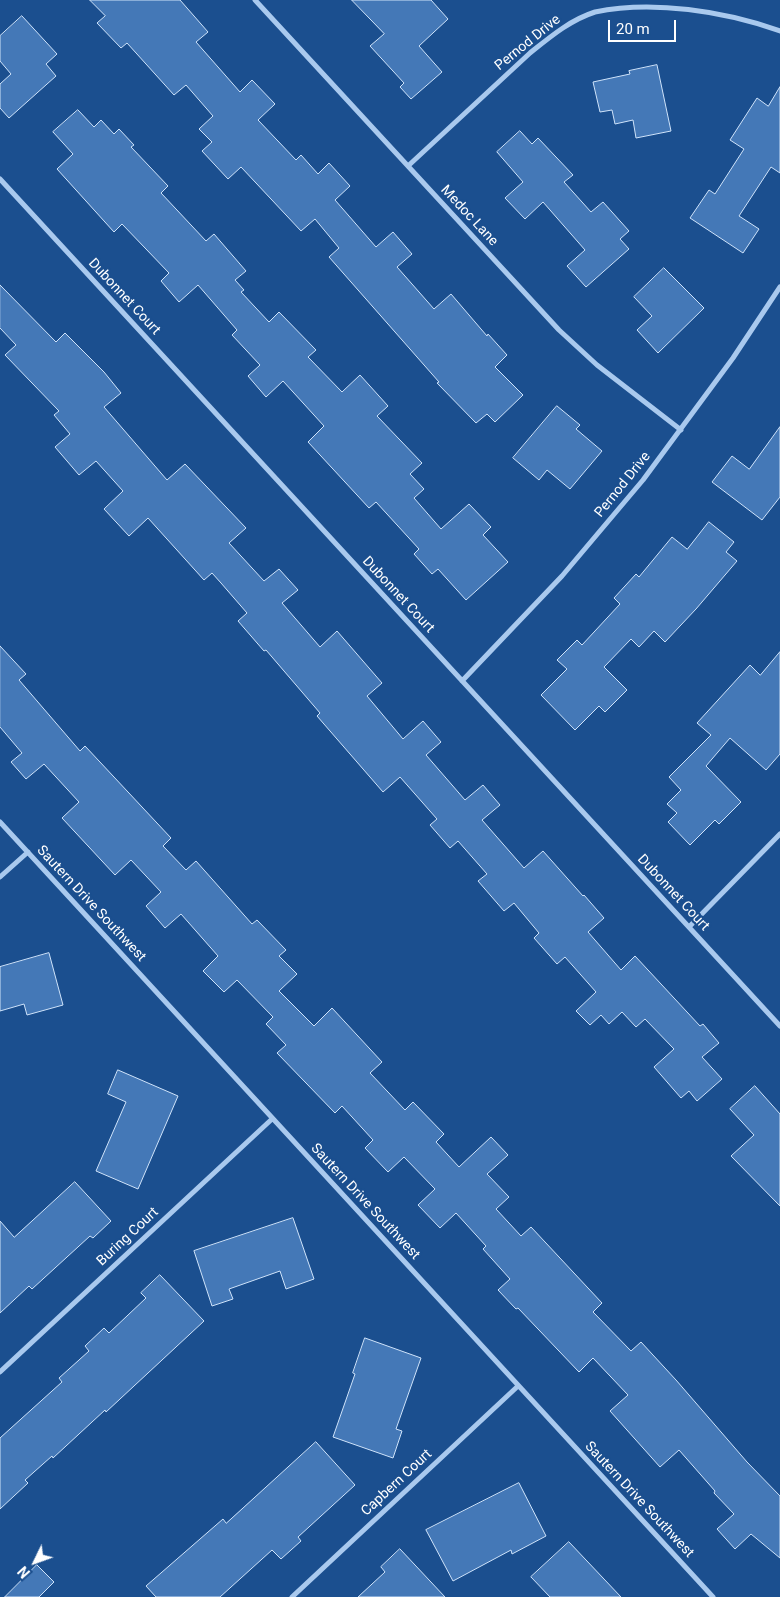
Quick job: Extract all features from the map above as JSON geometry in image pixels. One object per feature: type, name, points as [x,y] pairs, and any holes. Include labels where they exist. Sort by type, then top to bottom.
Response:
[{"type":"street","name":"Medoc Lane","points":[[255,0],[559,330],[597,365],[681,430]]},
{"type":"street","name":"Pernod Drive","points":[[408,166],[536,48],[569,24],[594,13],[624,6],[656,4],[732,17],[780,31]]},
{"type":"street","name":"Dubonnet Court","points":[[0,179],[780,1026]]},
{"type":"street","name":"Pernod Drive","points":[[462,681],[562,576],[643,480],[734,358],[780,287]]},
{"type":"street","name":"Sautern Drive Southwest","points":[[0,822],[713,1597]]},
{"type":"street","points":[[689,927],[780,834]]},
{"type":"street","points":[[0,877],[28,852]]},
{"type":"street","name":"Buring Court","points":[[0,1372],[272,1118]]},
{"type":"street","name":"Capbern Court","points":[[292,1597],[518,1386]]},
{"type":"building","points":[[90,0],[180,0],[208,32],[196,42],[240,92],[252,80],[275,104],[258,120],[296,160],[301,155],[318,174],[329,163],[350,186],[335,200],[376,247],[393,232],[412,254],[397,267],[434,309],[451,294],[487,336],[488,334],[507,355],[495,367],[523,395],[495,422],[487,414],[476,423],[437,383],[439,382],[329,257],[339,248],[315,219],[301,231],[241,167],[228,179],[202,151],[212,142],[199,129],[213,116],[186,85],[174,95],[127,43],[121,48],[97,23],[105,16]]},
{"type":"building","points":[[352,0],[431,0],[448,19],[419,46],[442,72],[411,99],[400,87],[404,83],[370,46],[384,34]]},
{"type":"building","points":[[22,16],[57,54],[46,64],[56,76],[9,118],[0,108],[0,84],[11,74],[0,61],[0,36]]},
{"type":"building","points":[[657,65],[671,131],[636,138],[633,120],[615,124],[612,110],[600,112],[593,82],[630,74],[629,71]]},
{"type":"building","points":[[780,87],[780,173],[771,167],[739,216],[759,229],[743,253],[690,218],[709,190],[715,194],[744,149],[730,140],[757,98],[768,106]]},
{"type":"building","points":[[78,110],[94,127],[101,120],[114,134],[119,129],[134,145],[131,147],[168,186],[161,193],[206,241],[214,234],[246,271],[235,280],[244,290],[241,292],[269,322],[279,312],[316,350],[308,357],[342,392],[360,375],[388,406],[377,416],[422,463],[410,474],[424,489],[414,498],[441,529],[469,504],[491,527],[483,535],[508,562],[466,600],[438,569],[432,574],[414,554],[419,549],[376,502],[369,508],[308,442],[324,426],[283,381],[266,397],[248,376],[260,365],[232,335],[237,330],[198,285],[179,302],[161,281],[169,273],[122,224],[114,232],[57,169],[73,154],[53,132]]},
{"type":"building","points":[[520,131],[532,144],[538,138],[573,175],[564,182],[591,212],[603,202],[629,231],[620,239],[629,249],[586,287],[567,266],[585,250],[543,202],[525,219],[505,198],[523,182],[497,152]]},
{"type":"building","points":[[664,268],[704,308],[658,353],[637,330],[652,316],[634,297]]},
{"type":"building","points":[[0,285],[56,342],[65,333],[104,372],[121,393],[104,407],[167,480],[185,464],[246,528],[229,543],[264,581],[279,569],[298,590],[282,603],[320,647],[337,631],[382,683],[367,696],[403,739],[423,721],[441,742],[426,755],[465,800],[483,785],[500,805],[482,820],[524,868],[543,851],[584,895],[604,918],[588,932],[621,970],[635,956],[700,1026],[703,1024],[719,1043],[702,1057],[722,1079],[697,1101],[689,1091],[681,1098],[654,1067],[674,1049],[645,1019],[636,1027],[622,1012],[609,1024],[601,1015],[590,1025],[576,1011],[596,992],[565,957],[557,964],[534,938],[539,933],[514,903],[504,911],[478,881],[487,874],[458,841],[450,848],[430,825],[437,819],[400,777],[383,792],[317,716],[320,713],[266,650],[264,651],[238,621],[247,613],[212,573],[204,580],[148,518],[129,536],[104,509],[123,491],[96,461],[79,475],[55,447],[70,434],[54,415],[59,411],[5,355],[16,345],[0,328]]},
{"type":"building","points":[[557,406],[580,425],[576,429],[602,451],[570,489],[547,470],[539,480],[513,458]]},
{"type":"building","points":[[780,427],[780,497],[762,520],[712,482],[732,456],[749,469]]},
{"type":"building","points":[[709,522],[734,542],[726,552],[737,561],[665,642],[654,631],[639,647],[631,639],[604,667],[627,690],[605,712],[599,706],[575,730],[541,695],[567,669],[557,660],[577,640],[582,645],[620,604],[614,598],[636,574],[639,577],[672,537],[687,549]]},
{"type":"building","points":[[0,646],[26,674],[19,680],[80,751],[85,746],[171,838],[163,846],[186,870],[196,861],[252,924],[257,920],[286,950],[279,956],[297,974],[279,991],[314,1026],[332,1008],[382,1062],[370,1073],[405,1110],[413,1102],[444,1134],[436,1142],[459,1167],[491,1137],[508,1155],[487,1174],[509,1197],[496,1209],[521,1236],[531,1227],[602,1303],[593,1312],[631,1351],[641,1342],[747,1462],[780,1496],[780,1558],[751,1534],[735,1549],[717,1529],[734,1514],[679,1450],[660,1467],[610,1411],[628,1395],[593,1358],[579,1372],[518,1308],[516,1309],[498,1290],[510,1279],[483,1249],[486,1246],[456,1213],[440,1228],[418,1205],[435,1189],[404,1157],[388,1172],[365,1148],[373,1140],[342,1106],[335,1113],[277,1053],[286,1045],[266,1024],[273,1017],[237,980],[224,992],[203,971],[218,956],[181,914],[165,928],[146,906],[161,892],[131,860],[115,875],[62,818],[79,802],[44,764],[26,779],[11,762],[22,753],[0,727]]},
{"type":"building","points":[[780,652],[780,754],[766,770],[730,738],[706,766],[741,802],[719,824],[715,820],[690,845],[668,822],[677,813],[667,804],[681,790],[669,777],[711,735],[697,723],[750,665],[760,675]]},
{"type":"building","points":[[49,953],[63,1005],[27,1015],[24,1004],[0,1011],[0,967]]},
{"type":"building","points":[[118,1070],[178,1096],[138,1189],[96,1171],[126,1102],[108,1094]]},
{"type":"building","points":[[755,1086],[780,1114],[780,1206],[731,1156],[754,1135],[730,1109]]},
{"type":"building","points":[[75,1182],[111,1221],[93,1238],[90,1236],[32,1289],[29,1286],[0,1313],[0,1221],[14,1237]]},
{"type":"building","points":[[293,1218],[314,1279],[286,1289],[280,1271],[229,1289],[233,1299],[212,1306],[194,1251]]},
{"type":"building","points":[[160,1275],[204,1321],[106,1412],[105,1410],[53,1458],[52,1456],[25,1480],[28,1483],[0,1509],[0,1438],[62,1382],[59,1378],[89,1351],[85,1346],[104,1328],[109,1333],[146,1298],[141,1293]]},
{"type":"building","points":[[365,1338],[421,1358],[396,1429],[402,1431],[393,1458],[333,1437],[355,1374],[353,1373]]},
{"type":"building","points":[[316,1442],[355,1485],[298,1537],[301,1541],[281,1559],[272,1550],[220,1597],[156,1597],[146,1586],[223,1519],[226,1523]]},
{"type":"building","points":[[519,1483],[546,1536],[512,1554],[511,1550],[453,1581],[426,1530]]},
{"type":"building","points":[[569,1542],[621,1597],[550,1597],[531,1577]]},
{"type":"building","points":[[400,1549],[445,1597],[358,1597],[385,1572],[381,1567]]},
{"type":"building","points":[[37,1565],[54,1582],[39,1597],[5,1597]]}]
